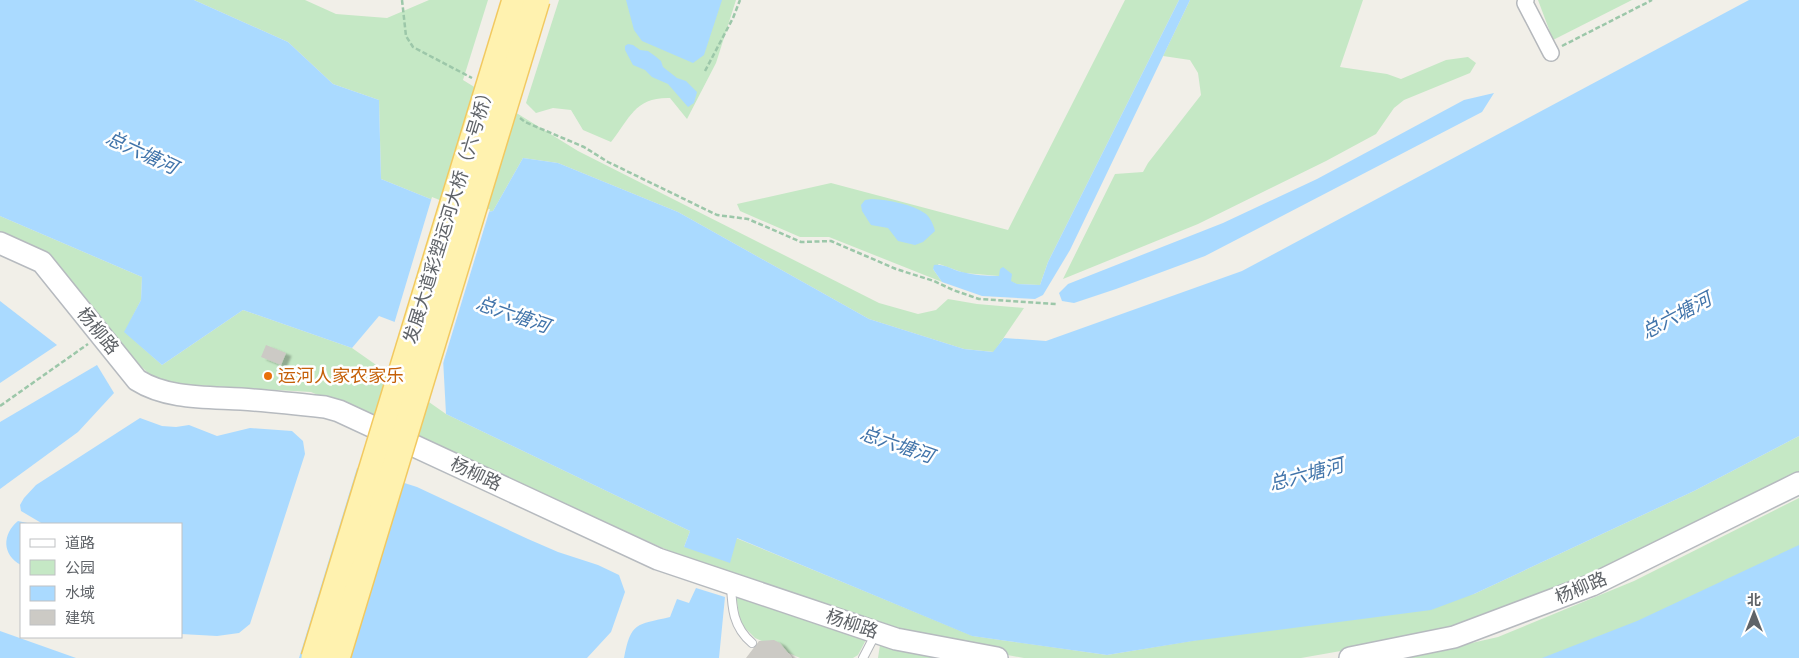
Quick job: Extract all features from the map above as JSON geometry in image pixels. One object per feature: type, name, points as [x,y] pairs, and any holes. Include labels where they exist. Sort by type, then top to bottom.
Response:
[{"type":"main road","name":"发展大道彩塑运河大桥（六号桥）","points":[[314,658],[515,0]]},
{"type":"main road","name":"发展大道彩塑运河大桥（六号桥）","points":[[337,658],[537,0]]},
{"type":"street","points":[[1526,0],[1525,3],[1551,53]]},
{"type":"street","name":"杨柳路","points":[[0,243],[42,262],[137,380],[152,388],[183,395],[325,407],[339,411],[658,559],[896,639],[997,658]]},
{"type":"street","name":"杨柳路","points":[[1350,658],[1454,637],[1592,585],[1799,483]]},
{"type":"lane","points":[[731,583],[734,618],[740,630],[752,643]]},
{"type":"lane","points":[[862,658],[877,632]]},
{"type":"path","points":[[402,0],[406,36],[413,47],[472,78]]},
{"type":"path","points":[[705,71],[734,18],[740,0]]},
{"type":"path","points":[[1551,53],[1575,38],[1652,0]]},
{"type":"path","points":[[515,114],[525,122],[584,147],[608,162],[717,215],[748,219],[800,242],[831,241],[896,269],[980,299],[1056,304]]},
{"type":"path","points":[[0,406],[101,335]]},
{"type":"green space","points":[[194,0],[305,0],[336,14],[387,18],[429,0],[488,0],[463,80],[578,151],[879,303],[918,314],[936,310],[948,299],[977,304],[1024,308],[994,352],[964,349],[869,319],[678,212],[558,163],[523,158],[493,211],[470,215],[381,179],[379,100],[333,84],[288,42]]},
{"type":"green space","points":[[559,0],[736,0],[716,63],[687,119],[670,98],[649,101],[634,111],[611,142],[583,130],[571,110],[553,108],[536,113],[526,103]]},
{"type":"green space","points":[[1125,0],[1179,0],[1048,262],[1040,285],[1016,284],[999,276],[964,273],[939,264],[933,269],[942,282],[829,237],[800,237],[740,211],[737,204],[831,183],[1008,230]]},
{"type":"green space","points":[[1190,0],[1363,0],[1340,67],[1387,74],[1401,79],[1446,60],[1468,57],[1476,63],[1470,73],[1404,100],[1394,108],[1376,134],[1326,161],[1198,224],[1063,279],[1115,174],[1143,172],[1201,95],[1198,73],[1190,60],[1163,56]]},
{"type":"green space","points":[[1538,0],[1632,0],[1553,40]]},
{"type":"green space","points":[[0,216],[142,277],[141,300],[125,332],[162,365],[243,310],[352,348],[446,414],[690,531],[684,547],[736,538],[973,636],[1107,655],[1474,594],[1694,491],[1799,436],[1799,477],[1634,558],[1482,618],[1426,636],[1301,658],[1024,658],[886,628],[726,576],[311,392],[159,383],[0,236]]},
{"type":"green space","points":[[1799,498],[1799,658],[1406,658],[1498,637],[1634,581]]},
{"type":"green space","points":[[736,594],[868,636],[858,655],[853,658],[800,658],[755,638],[740,623]]},
{"type":"green space","points":[[880,645],[937,658],[878,658]]},
{"type":"water","name":"总六塘河","points":[[0,0],[194,0],[288,42],[333,84],[379,100],[381,179],[470,215],[493,211],[523,158],[558,163],[678,212],[869,319],[964,349],[993,352],[1004,338],[1046,341],[1242,271],[1749,0],[1799,0],[1799,436],[1694,491],[1474,594],[1431,610],[1193,641],[1107,655],[972,636],[737,538],[730,563],[684,547],[690,531],[446,414],[442,340],[379,316],[352,348],[243,310],[162,365],[124,332],[141,300],[142,277],[0,216]]},
{"type":"water","points":[[626,0],[722,0],[704,55],[693,63],[642,41],[634,30]]},
{"type":"water","points":[[1179,0],[1190,0],[1070,250],[1043,295],[1035,299],[982,296],[942,282],[933,269],[934,265],[971,274],[994,276],[999,276],[1000,269],[1003,267],[1012,274],[1011,281],[1017,284],[1040,285],[1048,262]]},
{"type":"water","points":[[628,44],[640,50],[648,51],[661,61],[663,67],[677,78],[686,81],[697,92],[694,103],[688,107],[668,84],[633,65],[625,50],[625,46]]},
{"type":"water","points":[[1494,93],[1482,112],[1205,256],[1074,303],[1062,301],[1059,293],[1068,284],[1223,223],[1317,179],[1464,100]]},
{"type":"water","points":[[872,199],[900,203],[926,214],[933,224],[935,231],[923,242],[915,245],[898,241],[888,228],[871,225],[862,211],[861,205],[865,200]]},
{"type":"water","points":[[0,301],[57,345],[0,383]]},
{"type":"water","points":[[97,365],[114,393],[78,432],[0,489],[0,422]]},
{"type":"water","points":[[140,418],[162,426],[176,427],[189,425],[217,436],[250,428],[292,431],[303,441],[305,454],[250,624],[239,633],[217,636],[182,634],[182,523],[41,523],[21,511],[20,505],[36,485]]},
{"type":"water","points":[[357,468],[417,487],[528,539],[558,552],[598,565],[619,575],[625,592],[611,632],[587,658],[299,658]]},
{"type":"water","points":[[18,521],[27,523],[20,523],[20,564],[10,556],[7,550],[7,538]]},
{"type":"water","points":[[1799,545],[1799,658],[1542,658],[1637,621]]},
{"type":"water","points":[[696,588],[725,597],[719,658],[624,658],[629,638],[637,627],[670,617],[677,599],[689,603]]},
{"type":"water","points":[[0,631],[76,658],[0,658]]},
{"type":"pier","points":[[432,197],[470,212],[490,209],[441,370],[440,342],[394,324]]},
{"type":"building","points":[[266,345],[286,353],[281,365],[261,357]]},
{"type":"building","points":[[774,640],[780,643],[792,658],[746,658],[759,641]]},
{"type":"place","name":"运河人家农家乐","points":[[268,376]]}]
